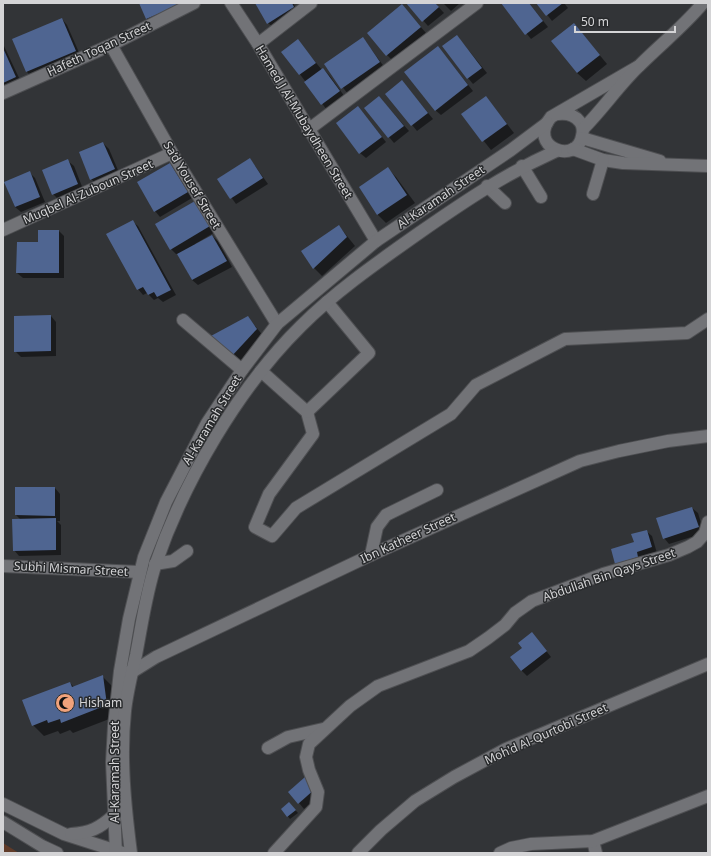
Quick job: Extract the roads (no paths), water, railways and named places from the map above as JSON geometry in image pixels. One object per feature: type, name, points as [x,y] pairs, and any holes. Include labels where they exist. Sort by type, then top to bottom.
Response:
[{"type":"street","name":"Hafeth Toqan Street","points":[[3,93],[111,45],[194,3]]},
{"type":"street","name":"Hamed J Al-Mubaydheen Street","points":[[232,3],[376,241]]},
{"type":"street","points":[[258,44],[311,3]]},
{"type":"street","points":[[308,130],[477,3]]},
{"type":"street","points":[[638,66],[558,114],[547,123],[544,130],[545,138],[549,146],[556,151],[565,152],[573,150],[579,145],[583,134],[638,66],[691,18],[703,3]]},
{"type":"street","name":"Sa‘d Yousef Street","points":[[111,45],[172,154],[277,324]]},
{"type":"street","points":[[558,114],[566,113],[574,116],[580,122],[583,134]]},
{"type":"street","name":"Al-Karamah Street","points":[[118,852],[114,815],[113,755],[120,671],[139,572],[166,502],[189,455],[242,370],[277,324],[376,241],[511,150],[547,123]]},
{"type":"street","points":[[583,134],[670,164]]},
{"type":"street","points":[[573,150],[603,160],[642,165],[670,164],[708,166]]},
{"type":"street","name":"Al-Karamah Street","points":[[131,853],[126,817],[123,753],[125,709],[146,601],[155,564],[178,509],[199,467],[227,419],[261,371],[292,335],[327,302],[381,260],[487,186],[522,166],[556,151]]},
{"type":"street","name":"Muqbel Al-Zuboun Street","points":[[3,230],[172,154]]},
{"type":"street","points":[[593,194],[603,160]]},
{"type":"street","points":[[522,166],[541,197]]},
{"type":"street","points":[[487,186],[505,203]]},
{"type":"street","points":[[308,412],[369,354],[327,302]]},
{"type":"street","points":[[261,371],[308,412],[313,434],[269,494],[254,527],[272,536],[296,508],[451,414],[476,385],[565,339],[687,333],[708,318]]},
{"type":"street","points":[[183,320],[242,370]]},
{"type":"street","name":"Ibn Katheer Street","points":[[132,672],[156,657],[371,555],[580,461],[668,441],[708,436]]},
{"type":"street","points":[[371,555],[377,527],[386,515],[437,490]]},
{"type":"street","name":"Abdullah Bin Qays Street","points":[[274,853],[316,807],[318,792],[314,779],[309,770],[306,757],[309,744],[323,729],[350,706],[378,686],[469,651],[505,625],[515,613],[532,601],[604,574],[669,555],[688,547],[697,542],[705,533],[708,522]]},
{"type":"street","points":[[155,564],[173,560],[188,551]]},
{"type":"street","name":"Subhi Mismar Street","points":[[3,566],[139,572]]},
{"type":"street","name":"Moh'd Al-Qurtobi Street","points":[[358,853],[381,830],[416,801],[454,777],[506,749],[708,664]]},
{"type":"street","points":[[120,671],[132,672]]},
{"type":"street","points":[[268,748],[288,737],[323,729]]},
{"type":"street","points":[[500,853],[511,848],[531,844],[593,841],[708,796]]},
{"type":"street","points":[[3,804],[64,834],[118,852]]},
{"type":"street","points":[[64,834],[82,834],[92,831],[101,826],[114,815]]},
{"type":"street","points":[[3,822],[41,850],[57,853]]},
{"type":"street","points":[[593,841],[596,853]]},
{"type":"place","name":"Hisham","points":[[65,703]]}]
